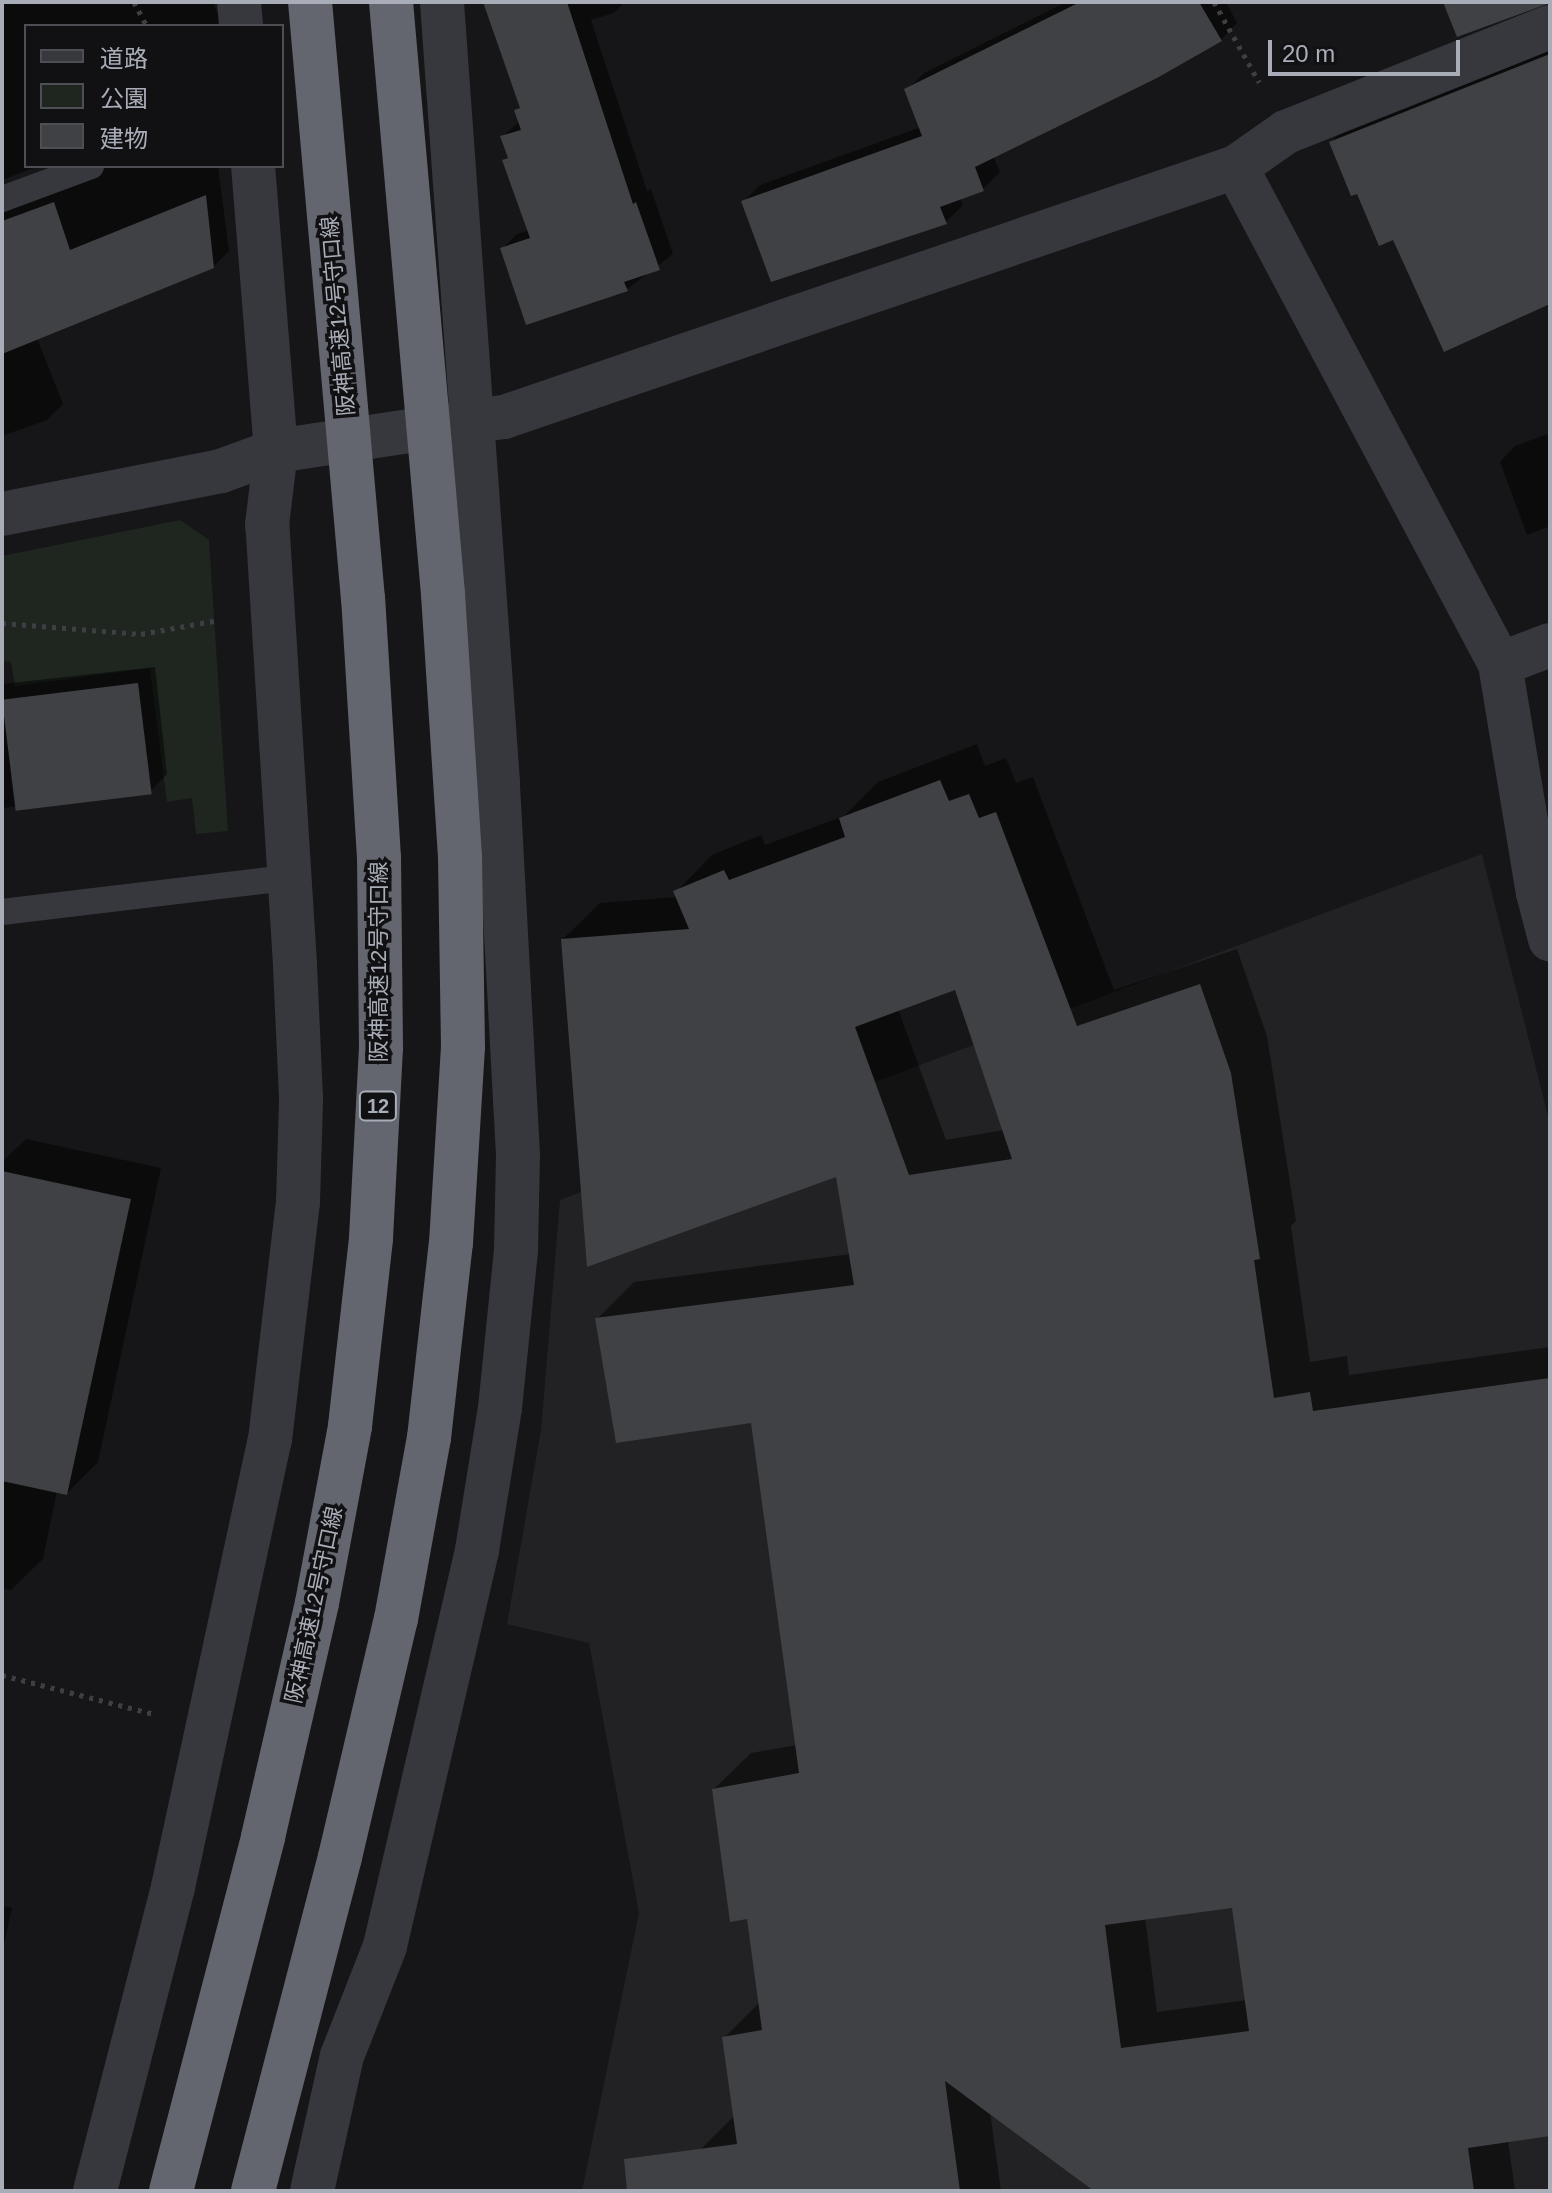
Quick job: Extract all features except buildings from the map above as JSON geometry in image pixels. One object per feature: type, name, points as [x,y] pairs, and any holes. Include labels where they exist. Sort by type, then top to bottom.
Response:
[{"type":"highway","name":"阪神高速12号守口線","points":[[171,2191],[263,1837],[317,1603],[350,1426],[371,1238],[381,1048],[379,858],[363,599],[310,2]]},
{"type":"highway","points":[[253,2191],[340,1857],[396,1619],[429,1438],[452,1228],[463,1047],[460,857],[441,579],[391,2]]},
{"type":"street","points":[[239,2],[241,24]]},
{"type":"street","points":[[312,2191],[342,2056],[385,1946],[477,1550],[500,1408],[516,1250],[517,1124],[497,766],[442,2]]},
{"type":"street","points":[[2,514],[221,471],[276,451],[504,417],[1236,167],[1286,132],[1550,27]]},
{"type":"street","points":[[1236,167],[1500,664],[1538,893],[1550,939]]},
{"type":"street","points":[[95,2191],[173,1887],[270,1440],[298,1202],[301,1098],[267,525],[276,451],[253,168]]},
{"type":"street","points":[[1500,664],[1550,645]]},
{"type":"lane","points":[[2,199],[86,168]]},
{"type":"lane","points":[[2,912],[289,878]]},
{"type":"path","points":[[134,2],[146,24]]},
{"type":"path","points":[[1214,2],[1286,132]]},
{"type":"path","points":[[2,623],[38,623],[80,631],[141,634],[235,617]]},
{"type":"path","points":[[2,1675],[161,1716]]},
{"type":"shaded area","points":[[1482,854],[1550,1124],[1550,2191],[582,2191],[639,1913],[589,1643],[507,1624],[541,1430],[560,1200]]},
{"type":"green space","points":[[180,520],[209,540],[228,831],[196,834],[192,798],[167,802],[150,668],[15,686],[11,662],[2,661],[2,556]]}]
